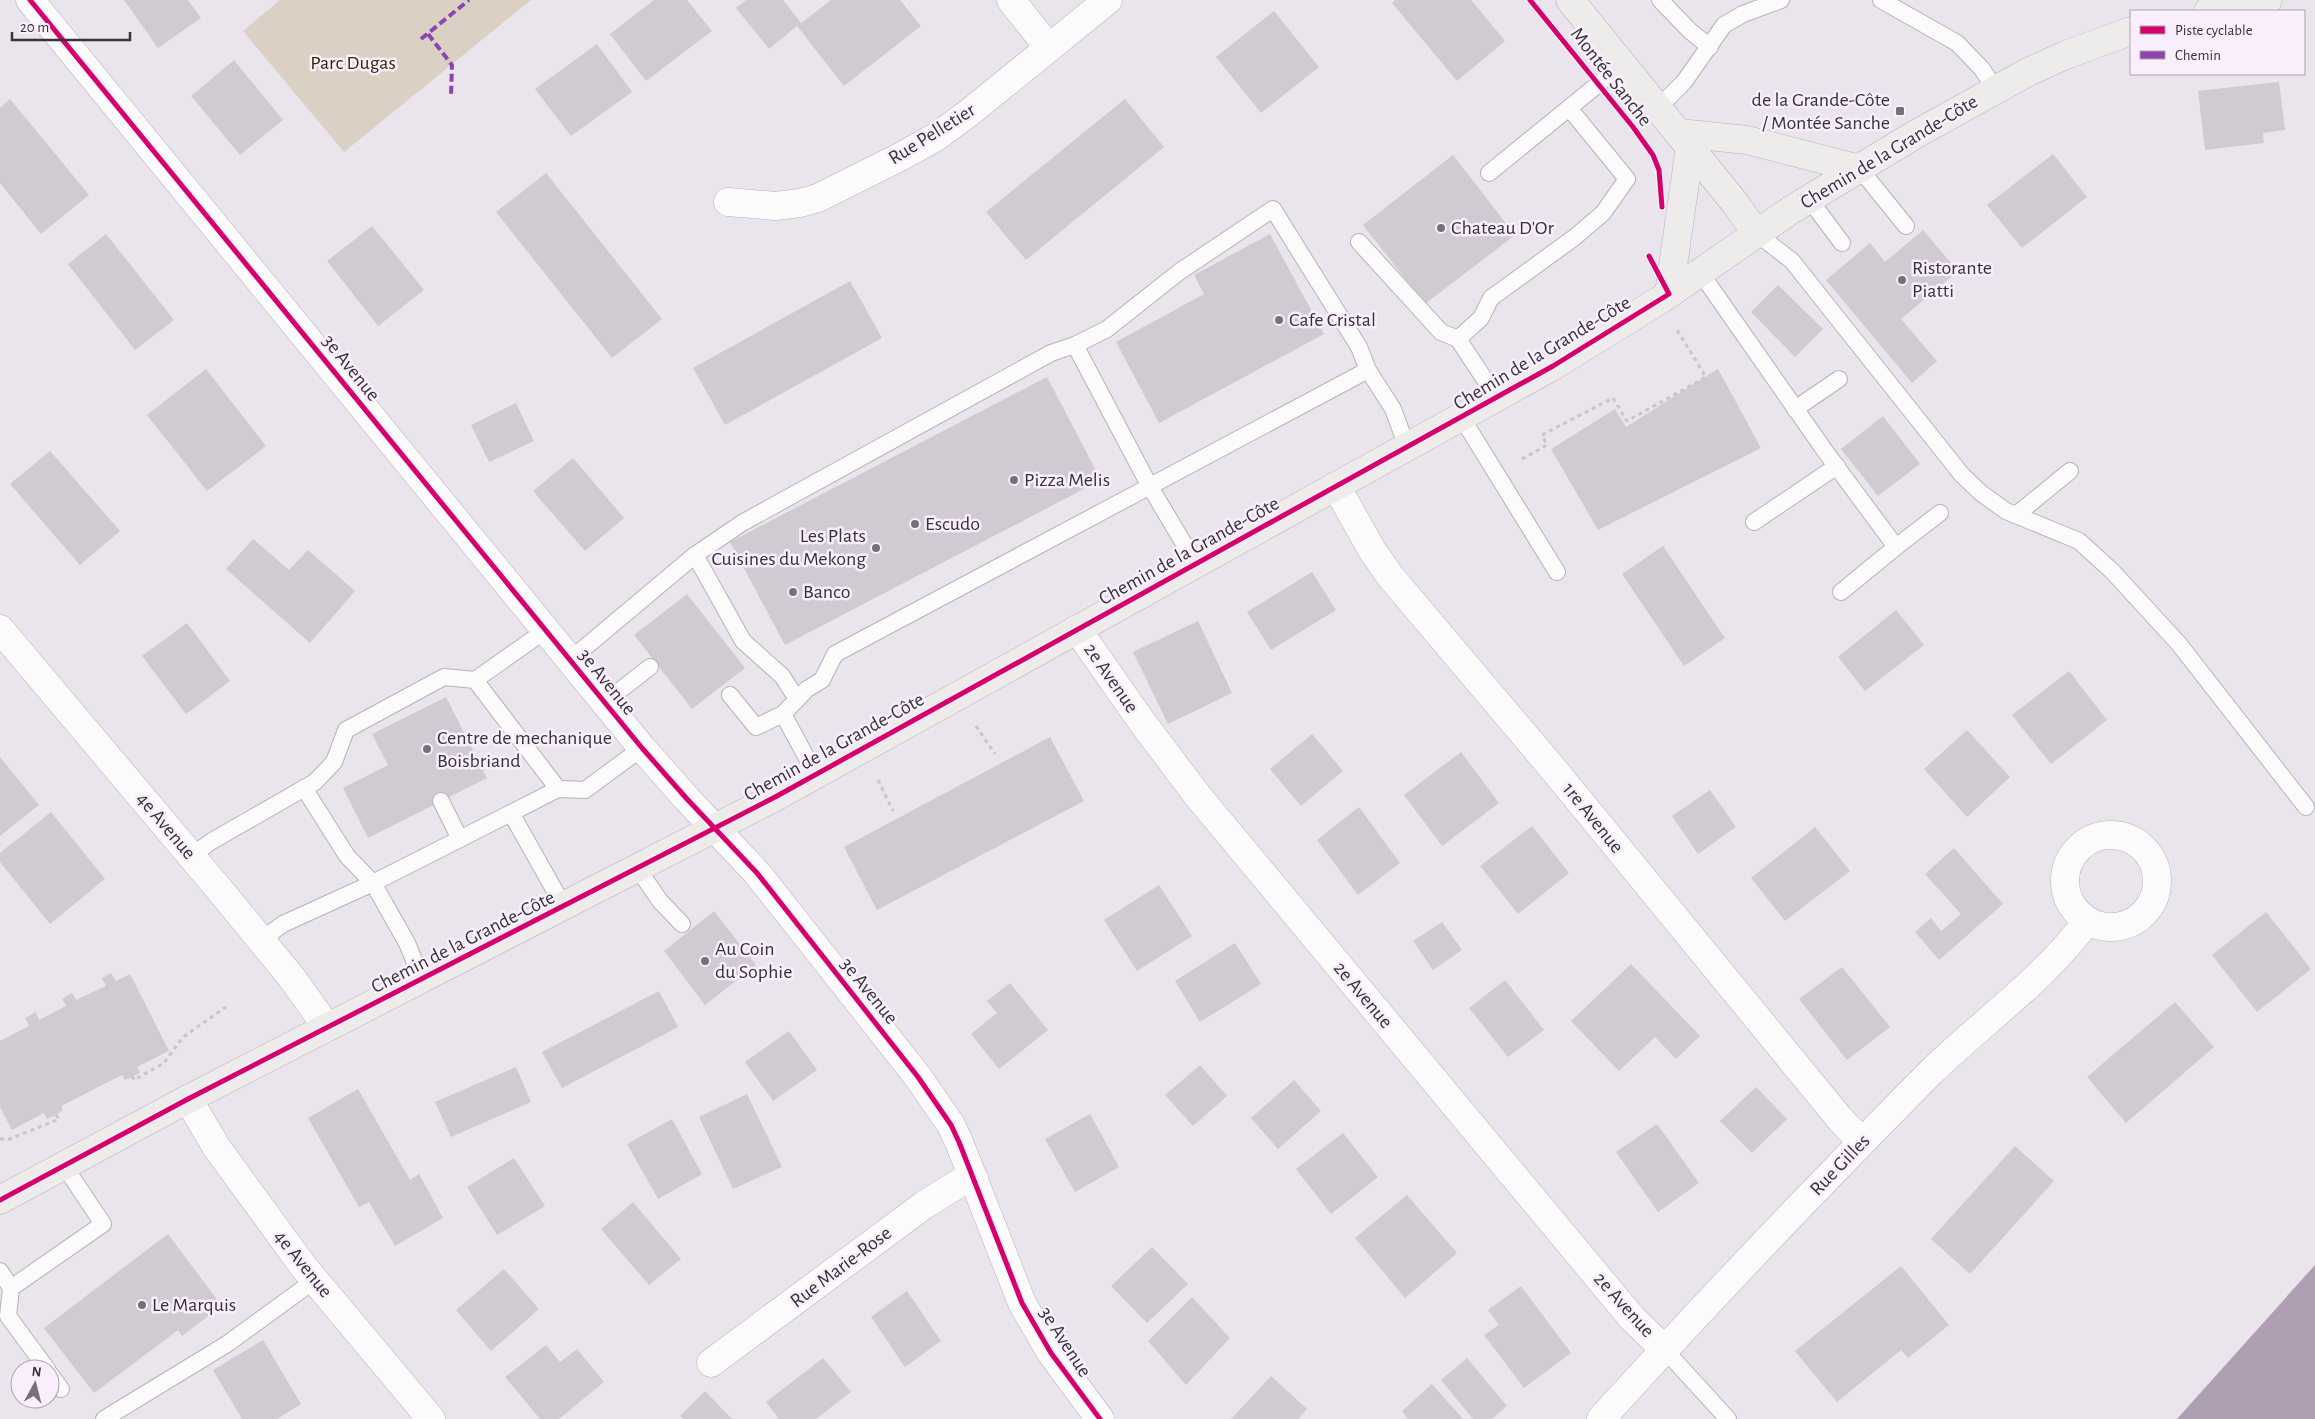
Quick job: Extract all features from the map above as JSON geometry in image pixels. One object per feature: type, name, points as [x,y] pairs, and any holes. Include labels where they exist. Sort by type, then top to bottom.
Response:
[{"type":"main road","name":"Montée Sanche","points":[[1570,0],[1735,203],[1756,233]]},
{"type":"main road","points":[[2213,10],[2268,0]]},
{"type":"main road","name":"Chemin de la Grande-Côte","points":[[0,1200],[63,1164],[638,869],[816,775],[1077,629],[1462,418],[1602,337],[1809,199],[1996,90],[2028,72],[2068,54],[2130,31]]},
{"type":"main road","points":[[1669,294],[1684,140],[1748,140],[1860,169]]},
{"type":"street","name":"3e Avenue","points":[[30,0],[642,748],[715,829],[758,873],[918,1077],[951,1125],[1026,1310],[1059,1364],[1100,1419]]},
{"type":"street","points":[[1011,0],[1049,48]]},
{"type":"street","name":"Rue Pelletier","points":[[728,202],[776,206],[800,203],[818,198],[850,183],[936,137],[1108,0]]},
{"type":"street","name":"1re Avenue","points":[[1336,486],[1372,550],[1390,576],[1554,770],[1840,1119],[1862,1142]]},
{"type":"street","name":"4e Avenue","points":[[0,629],[292,978],[327,1027]]},
{"type":"street","name":"2e Avenue","points":[[1077,629],[1142,722],[1197,795],[1632,1318],[1664,1349]]},
{"type":"street","name":"Rue Gilles","points":[[1601,1419],[1664,1349],[1862,1142],[1964,1041],[2044,972],[2087,920]]},
{"type":"street","name":"4e Avenue","points":[[188,1099],[216,1148],[315,1280],[431,1419]]},
{"type":"street","name":"Rue Marie-Rose","points":[[711,1363],[924,1205],[961,1182],[974,1178]]},
{"type":"lane","points":[[1660,0],[1690,31],[1710,46]]},
{"type":"lane","points":[[1658,108],[1684,82],[1724,25],[1743,14],[1781,0]]},
{"type":"lane","points":[[1881,0],[1957,43],[1982,70],[1996,90]]},
{"type":"lane","points":[[1489,173],[1623,64]]},
{"type":"lane","points":[[1458,339],[1481,318],[1491,298],[1575,237],[1603,213],[1626,179],[1569,108]]},
{"type":"lane","points":[[1860,169],[1906,226]]},
{"type":"lane","points":[[1809,199],[1842,243]]},
{"type":"lane","points":[[570,660],[695,555],[742,523],[1051,353],[1075,345],[1108,329],[1179,272],[1273,210],[1359,347],[1368,370],[1393,409],[1407,447]]},
{"type":"lane","points":[[1756,233],[1792,261],[1962,475],[1981,493],[2006,512],[2079,541],[2112,571],[2179,644],[2306,807]]},
{"type":"lane","points":[[1359,242],[1440,332],[1458,339],[1496,398]]},
{"type":"lane","points":[[1700,272],[1896,547]]},
{"type":"lane","points":[[1075,345],[1149,485],[1196,564]]},
{"type":"lane","points":[[730,695],[756,727],[783,714],[807,689],[822,680],[835,654],[1368,370]]},
{"type":"lane","points":[[1796,409],[1839,379]]},
{"type":"lane","points":[[1462,418],[1557,572]]},
{"type":"lane","points":[[1754,522],[1837,466]]},
{"type":"lane","points":[[2016,515],[2070,472]]},
{"type":"lane","points":[[1841,592],[1940,513]]},
{"type":"lane","points":[[695,555],[743,641],[782,676],[797,699]]},
{"type":"lane","points":[[191,856],[212,841],[315,782],[334,762],[346,730],[444,677],[475,680],[546,630]]},
{"type":"lane","points":[[605,702],[650,667]]},
{"type":"lane","points":[[475,680],[558,789]]},
{"type":"lane","points":[[783,714],[816,775]]},
{"type":"lane","points":[[260,940],[283,924],[373,883],[558,789],[585,790],[642,748]]},
{"type":"lane","points":[[304,788],[347,856],[373,883],[407,943],[422,980]]},
{"type":"lane","points":[[441,801],[460,839]]},
{"type":"lane","points":[[512,813],[564,907]]},
{"type":"lane","points":[[638,869],[660,902],[682,924]]},
{"type":"lane","points":[[11,1288],[103,1224],[63,1164]]},
{"type":"lane","points":[[0,1271],[11,1288],[8,1316],[40,1359]]},
{"type":"lane","points":[[104,1419],[226,1344],[315,1280]]},
{"type":"lane","points":[[1664,1349],[1728,1419]]},
{"type":"path","points":[[1521,459],[1547,445],[1542,435],[1613,398],[1627,421],[1706,377],[1676,327]]},
{"type":"path","points":[[976,725],[995,754]]},
{"type":"path","points":[[878,780],[893,811]]},
{"type":"path","points":[[132,1076],[134,1080],[164,1063],[183,1037],[226,1007]]},
{"type":"path","points":[[0,1139],[10,1139],[59,1119],[56,1115]]},
{"type":"green space","name":"Parc Dugas","points":[[280,0],[531,0],[344,152],[243,31]]},
{"type":"shaded area","points":[[2315,1265],[2315,1419],[2177,1419]]},
{"type":"building","points":[[124,0],[188,0],[201,18],[158,48]]},
{"type":"building","points":[[654,0],[687,0],[712,31],[646,81],[610,34]]},
{"type":"building","points":[[746,0],[783,0],[801,23],[831,0],[900,0],[921,26],[844,86],[797,26],[769,49],[736,8]]},
{"type":"building","points":[[1395,0],[1471,0],[1505,41],[1457,81],[1392,3]]},
{"type":"building","points":[[1274,11],[1319,67],[1261,113],[1216,57]]},
{"type":"building","points":[[597,44],[632,92],[571,136],[535,89]]},
{"type":"building","points":[[234,60],[283,120],[240,155],[191,96]]},
{"type":"building","points":[[2279,82],[2285,130],[2263,133],[2264,143],[2205,150],[2198,91]]},
{"type":"building","points":[[10,99],[89,195],[41,234],[0,183],[0,108]]},
{"type":"building","points":[[1125,99],[1164,147],[1026,260],[986,212]]},
{"type":"building","points":[[2053,154],[2087,197],[2022,248],[1987,205]]},
{"type":"building","points":[[1453,155],[1515,235],[1425,304],[1363,225]]},
{"type":"building","points":[[546,173],[662,319],[612,358],[496,212]]},
{"type":"building","points":[[372,226],[424,290],[378,326],[327,261]]},
{"type":"building","points":[[1923,230],[1958,271],[1901,319],[1937,361],[1912,383],[1826,280],[1870,243],[1885,262]]},
{"type":"building","points":[[106,234],[174,320],[135,350],[68,264]]},
{"type":"building","points":[[1270,234],[1324,334],[1159,423],[1116,342],[1204,294],[1194,275]]},
{"type":"building","points":[[850,281],[882,338],[725,425],[693,368]]},
{"type":"building","points":[[1778,285],[1823,329],[1795,357],[1751,312]]},
{"type":"building","points":[[206,369],[266,446],[207,491],[147,415]]},
{"type":"building","points":[[1718,369],[1761,448],[1598,530],[1551,449],[1615,409],[1626,427]]},
{"type":"building","points":[[1047,377],[1101,480],[785,645],[730,542]]},
{"type":"building","points":[[516,403],[534,441],[489,462],[471,425]]},
{"type":"building","points":[[1883,416],[1920,464],[1878,496],[1841,449]]},
{"type":"building","points":[[50,451],[120,531],[80,565],[10,484]]},
{"type":"building","points":[[573,458],[624,518],[585,551],[533,491]]},
{"type":"building","points":[[253,539],[289,570],[308,550],[355,591],[310,643],[226,569]]},
{"type":"building","points":[[1663,546],[1725,638],[1684,666],[1622,574]]},
{"type":"building","points":[[1312,572],[1336,610],[1271,650],[1247,612]]},
{"type":"building","points":[[687,594],[745,668],[692,709],[634,635]]},
{"type":"building","points":[[1896,610],[1924,645],[1865,691],[1838,657]]},
{"type":"building","points":[[1198,621],[1232,693],[1168,724],[1133,652]]},
{"type":"building","points":[[187,623],[230,681],[186,714],[142,656]]},
{"type":"building","points":[[2069,671],[2107,720],[2051,764],[2012,715]]},
{"type":"building","points":[[446,697],[487,778],[368,838],[343,788],[388,765],[372,734]]},
{"type":"building","points":[[1967,730],[2010,777],[1967,817],[1924,769]]},
{"type":"building","points":[[1312,734],[1343,771],[1301,806],[1270,769]]},
{"type":"building","points":[[1050,737],[1084,801],[877,910],[844,847]]},
{"type":"building","points":[[1461,752],[1499,803],[1442,846],[1404,795]]},
{"type":"building","points":[[0,757],[39,805],[0,836]]},
{"type":"building","points":[[1710,790],[1736,827],[1698,854],[1672,816]]},
{"type":"building","points":[[1359,807],[1400,863],[1358,895],[1317,840]]},
{"type":"building","points":[[51,812],[105,879],[50,924],[0,862],[0,853]]},
{"type":"building","points":[[1532,826],[1569,873],[1518,914],[1480,866]]},
{"type":"building","points":[[1815,827],[1850,871],[1785,921],[1751,878]]},
{"type":"building","points":[[1954,848],[2003,904],[1939,960],[1915,932],[1931,918],[1941,931],[1961,914],[1925,874]]},
{"type":"building","points":[[1159,885],[1192,936],[1137,971],[1104,920]]},
{"type":"building","points":[[714,911],[756,965],[705,1005],[664,951]]},
{"type":"building","points":[[2266,912],[2311,969],[2257,1012],[2212,955]]},
{"type":"building","points":[[1442,922],[1462,950],[1433,970],[1413,941]]},
{"type":"building","points":[[1235,943],[1261,984],[1200,1022],[1175,981]]},
{"type":"building","points":[[1631,964],[1700,1036],[1676,1059],[1655,1037],[1619,1071],[1571,1021]]},
{"type":"building","points":[[1842,967],[1890,1027],[1847,1060],[1799,999]]},
{"type":"building","points":[[111,973],[116,981],[130,974],[169,1051],[137,1067],[140,1073],[125,1080],[122,1075],[61,1106],[63,1110],[56,1115],[47,1119],[44,1113],[12,1130],[0,1107],[0,1041],[29,1026],[25,1018],[36,1012],[39,1020],[66,1006],[62,999],[72,993],[76,1000],[106,986],[102,978]]},
{"type":"building","points":[[1505,980],[1544,1030],[1508,1057],[1469,1008]]},
{"type":"building","points":[[1010,983],[1048,1030],[999,1069],[971,1034],[997,1013],[987,1001]]},
{"type":"building","points":[[659,991],[678,1027],[562,1088],[542,1052]]},
{"type":"building","points":[[2175,1002],[2214,1047],[2126,1123],[2087,1077]]},
{"type":"building","points":[[789,1031],[817,1070],[773,1101],[745,1062]]},
{"type":"building","points":[[1200,1065],[1227,1096],[1193,1126],[1165,1095]]},
{"type":"building","points":[[516,1067],[531,1102],[451,1137],[435,1102]]},
{"type":"building","points":[[1294,1080],[1321,1111],[1278,1149],[1251,1118]]},
{"type":"building","points":[[1756,1087],[1787,1119],[1752,1153],[1720,1121]]},
{"type":"building","points":[[358,1089],[410,1180],[419,1174],[443,1218],[395,1246],[369,1202],[359,1207],[308,1118]]},
{"type":"building","points":[[747,1094],[782,1167],[733,1189],[699,1117]]},
{"type":"building","points":[[1090,1114],[1119,1167],[1075,1192],[1045,1139]]},
{"type":"building","points":[[672,1119],[702,1174],[658,1199],[627,1144]]},
{"type":"building","points":[[1657,1124],[1699,1183],[1658,1212],[1616,1152]]},
{"type":"building","points":[[1343,1133],[1378,1177],[1331,1214],[1296,1169]]},
{"type":"building","points":[[2015,1146],[2054,1181],[1970,1274],[1931,1239]]},
{"type":"building","points":[[514,1158],[545,1206],[497,1235],[467,1187]]},
{"type":"building","points":[[1407,1195],[1457,1253],[1405,1298],[1355,1238]]},
{"type":"building","points":[[633,1202],[681,1259],[649,1285],[601,1229]]},
{"type":"building","points":[[168,1234],[222,1306],[182,1336],[178,1330],[94,1393],[44,1328]]},
{"type":"building","points":[[1152,1247],[1188,1284],[1147,1323],[1111,1286]]},
{"type":"building","points":[[1901,1266],[1949,1325],[1908,1358],[1901,1350],[1837,1402],[1795,1351]]},
{"type":"building","points":[[504,1269],[539,1309],[491,1351],[456,1310]]},
{"type":"building","points":[[1521,1286],[1571,1353],[1524,1388],[1484,1335],[1499,1325],[1488,1310]]},
{"type":"building","points":[[907,1291],[941,1341],[905,1367],[871,1317]]},
{"type":"building","points":[[1192,1297],[1230,1338],[1186,1385],[1148,1341]]},
{"type":"building","points":[[263,1340],[301,1404],[277,1419],[242,1419],[213,1370]]},
{"type":"building","points":[[546,1345],[560,1362],[577,1349],[604,1382],[559,1419],[540,1419],[505,1377]]},
{"type":"building","points":[[823,1358],[851,1392],[816,1419],[779,1419],[766,1402]]},
{"type":"building","points":[[1467,1358],[1507,1406],[1492,1419],[1473,1419],[1441,1380]]},
{"type":"building","points":[[1271,1376],[1307,1409],[1298,1419],[1231,1419]]},
{"type":"building","points":[[1432,1384],[1463,1419],[1408,1419],[1402,1411]]},
{"type":"building","points":[[705,1391],[732,1419],[683,1419],[680,1416]]},
{"type":"marked path","points":[[421,39],[469,0]]},
{"type":"marked path","points":[[428,34],[452,65],[451,95]]},
{"type":"cycle path","points":[[30,0],[642,748],[757,873],[918,1077],[951,1125],[959,1142],[1022,1303],[1051,1353],[1100,1419]]},
{"type":"cycle path","points":[[1530,0],[1633,127],[1653,155],[1659,170],[1662,207]]},
{"type":"cycle path","points":[[0,1200],[188,1099],[777,796],[1553,366],[1669,294],[1649,256]]},
{"type":"place","name":"de la Grande-Côte / Montée Sanche","points":[[1900,111]]},
{"type":"place","name":"Chateau D'Or","points":[[1441,228]]},
{"type":"place","name":"Ristorante Piatti","points":[[1902,280]]},
{"type":"place","name":"Cafe Cristal","points":[[1279,320]]},
{"type":"place","name":"Pizza Melis","points":[[1014,480]]},
{"type":"place","name":"Escudo","points":[[915,524]]},
{"type":"place","name":"Les Plats Cuisines du Mekong","points":[[876,548]]},
{"type":"place","name":"Banco","points":[[793,592]]},
{"type":"place","name":"Centre de mechanique Boisbriand","points":[[427,749]]},
{"type":"place","name":"Au Coin du Sophie","points":[[705,961]]},
{"type":"place","name":"Le Marquis","points":[[142,1305]]}]
